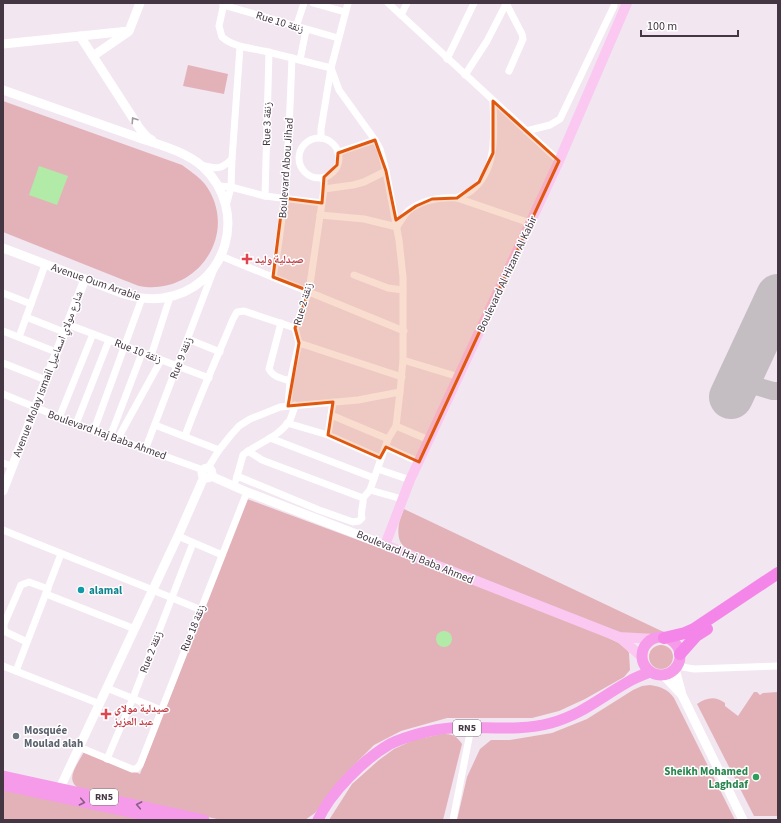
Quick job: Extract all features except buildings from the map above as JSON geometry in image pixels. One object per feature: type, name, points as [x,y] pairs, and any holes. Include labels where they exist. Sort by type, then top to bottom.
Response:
[{"type":"highway","points":[[659,638],[685,633],[694,629],[778,573]]},
{"type":"highway","points":[[678,662],[696,636],[778,582]]},
{"type":"main road","name":"Boulevard Al Hizam Al Kabir","points":[[385,545],[410,480],[559,161],[625,7]]},
{"type":"main road","name":"Boulevard Haj Baba Ahmed","points":[[385,545],[619,637]]},
{"type":"main road","points":[[619,637],[659,638],[675,643],[678,662],[672,672],[663,675],[656,675],[646,668],[642,658],[619,637]]},
{"type":"main road","name":"RN5","points":[[628,681],[642,658],[645,646],[659,638]]},
{"type":"main road","name":"RN5","points":[[312,820],[349,777],[390,744],[432,730],[450,728],[516,728],[551,723],[587,708],[628,681],[650,672]]},
{"type":"main road","name":"RN5","points":[[3,776],[58,792],[168,820]]},
{"type":"main road","name":"RN5","points":[[3,785],[58,792],[204,820]]},
{"type":"main road","name":"RN5","points":[[318,820],[323,809]]},
{"type":"street","points":[[93,56],[129,32],[140,3]]},
{"type":"street","points":[[296,27],[304,3]]},
{"type":"street","points":[[313,3],[345,12]]},
{"type":"street","points":[[321,138],[321,129],[331,68],[348,3]]},
{"type":"street","points":[[388,3],[464,75],[559,161]]},
{"type":"street","points":[[393,3],[399,13]]},
{"type":"street","points":[[399,13],[407,3]]},
{"type":"street","points":[[447,59],[474,3]]},
{"type":"street","points":[[224,4],[219,26],[222,37],[240,47],[269,52],[331,68]]},
{"type":"street","name":"Rue 10 زنقة","points":[[224,4],[306,30],[338,38]]},
{"type":"street","points":[[464,75],[487,41],[506,4]]},
{"type":"street","points":[[506,4],[522,34],[522,39],[509,71]]},
{"type":"street","points":[[526,131],[550,126],[560,120],[610,5],[625,7]]},
{"type":"street","points":[[300,60],[306,30]]},
{"type":"street","points":[[3,44],[129,32]]},
{"type":"street","points":[[80,36],[140,129],[147,137],[162,146]]},
{"type":"street","points":[[226,206],[231,187],[240,47]]},
{"type":"street","name":"Rue 3 زنقة","points":[[265,196],[269,52]]},
{"type":"street","name":"Boulevard Abou Jihad","points":[[273,277],[281,233],[288,156],[292,58]]},
{"type":"street","points":[[237,476],[319,510],[353,522],[359,521],[362,518],[361,512],[364,503],[363,498],[370,490],[378,469],[380,458],[386,447],[388,439],[396,426],[402,377],[404,331],[402,269],[397,227],[380,149],[339,90],[331,68]]},
{"type":"street","points":[[3,90],[162,146]]},
{"type":"street","points":[[457,198],[470,191],[479,182],[487,170],[493,153],[493,101]]},
{"type":"street","points":[[315,138],[321,138],[332,143],[338,153],[337,165],[330,174],[324,177],[313,177],[308,175],[301,167],[299,156],[304,144],[315,138]]},
{"type":"street","points":[[338,153],[375,140]]},
{"type":"street","name":"Avenue Oum Arrabie","points":[[3,248],[124,294],[142,298],[170,297],[187,291],[198,284],[216,265],[226,242],[228,230],[226,206],[219,186],[201,165],[186,156],[162,146]]},
{"type":"street","points":[[288,156],[299,156]]},
{"type":"street","points":[[201,165],[220,168],[232,159]]},
{"type":"street","points":[[324,189],[364,182],[386,171]]},
{"type":"street","name":"Rue 2 زنقة","points":[[287,423],[291,405],[290,381],[299,343],[295,328],[309,291],[324,189],[324,177]]},
{"type":"street","points":[[219,186],[231,187],[265,196],[322,203]]},
{"type":"street","points":[[397,227],[407,212],[416,206],[432,199],[445,197],[457,198],[530,223]]},
{"type":"street","points":[[320,215],[364,219],[397,227]]},
{"type":"street","points":[[221,255],[404,331]]},
{"type":"street","points":[[19,337],[45,265]]},
{"type":"street","name":"Rue 9 زنقة","points":[[145,450],[216,265]]},
{"type":"street","points":[[354,275],[388,288],[403,290]]},
{"type":"street","name":"Avenue Molay Ismail شارع مولاي اسماعيل","points":[[3,490],[85,279]]},
{"type":"street","points":[[3,293],[31,304]]},
{"type":"street","points":[[151,356],[170,297]]},
{"type":"street","points":[[94,430],[142,298]]},
{"type":"street","points":[[185,436],[196,405],[237,312],[244,311],[295,328]]},
{"type":"street","name":"Rue 10 زنقة","points":[[26,318],[93,334],[209,378]]},
{"type":"street","points":[[281,323],[269,369],[276,376],[290,381]]},
{"type":"street","points":[[3,331],[56,352]]},
{"type":"street","points":[[59,418],[93,334]]},
{"type":"street","points":[[188,339],[220,352]]},
{"type":"street","points":[[76,424],[109,340]]},
{"type":"street","points":[[299,343],[402,377]]},
{"type":"street","points":[[113,438],[142,353]]},
{"type":"street","points":[[113,438],[161,360]]},
{"type":"street","points":[[403,360],[459,377]]},
{"type":"street","points":[[3,363],[46,380]]},
{"type":"street","points":[[58,792],[154,590],[206,473],[218,450],[239,426],[250,419],[280,407],[358,400],[400,392]]},
{"type":"street","name":"Boulevard Haj Baba Ahmed","points":[[3,394],[59,418],[206,473],[247,492],[385,545]]},
{"type":"street","points":[[328,435],[333,402]]},
{"type":"street","points":[[331,415],[388,439]]},
{"type":"street","points":[[234,486],[243,455],[284,428],[287,423],[328,435],[380,458]]},
{"type":"street","points":[[155,425],[218,450]]},
{"type":"street","points":[[396,426],[429,440]]},
{"type":"street","points":[[270,438],[374,478]]},
{"type":"street","points":[[386,447],[419,462]]},
{"type":"street","points":[[248,451],[262,460],[363,498]]},
{"type":"street","points":[[3,463],[12,466]]},
{"type":"street","points":[[378,469],[410,480]]},
{"type":"street","points":[[370,490],[402,499]]},
{"type":"street","name":"Rue 18 زنقة","points":[[107,759],[132,769],[136,769],[140,765],[247,492]]},
{"type":"street","points":[[3,530],[201,610]]},
{"type":"street","points":[[178,536],[193,544],[222,555]]},
{"type":"street","name":"Rue 2 زنقة","points":[[107,759],[133,698],[193,544]]},
{"type":"street","points":[[16,671],[61,554]]},
{"type":"street","points":[[27,642],[6,632],[4,629],[4,624],[21,585],[29,582],[47,592],[135,630]]},
{"type":"street","points":[[678,662],[694,669],[778,666]]},
{"type":"street","points":[[678,662],[682,695]]},
{"type":"street","points":[[3,666],[100,704]]},
{"type":"street","points":[[663,675],[682,695],[743,820]]},
{"type":"street","points":[[107,688],[161,710]]},
{"type":"street","points":[[453,820],[471,728]]},
{"type":"street","points":[[80,747],[107,759]]},
{"type":"highlighted area","points":[[493,101],[559,161],[419,462],[386,447],[380,458],[328,435],[333,402],[288,406],[299,343],[295,328],[309,291],[273,277],[283,198],[322,203],[324,177],[337,165],[338,153],[375,140],[386,171],[396,220],[416,206],[432,199],[457,198],[479,182],[493,153]]},
{"type":"shaded area","points":[[188,65],[228,74],[224,94],[183,86]]},
{"type":"shaded area","points":[[3,101],[182,165],[194,174],[208,188],[217,209],[218,227],[214,243],[206,258],[195,271],[181,280],[164,286],[143,287],[3,232]]},
{"type":"shaded area","points":[[39,166],[68,176],[57,205],[29,195]]},
{"type":"shaded area","points":[[247,499],[404,557],[600,634],[625,646],[629,653],[630,670],[624,677],[585,699],[559,711],[532,718],[447,718],[401,731],[374,745],[351,768],[315,813],[305,820],[222,820],[84,791],[77,787],[72,779],[73,774],[84,752],[114,761],[140,774]]},
{"type":"shaded area","points":[[404,509],[670,635],[626,635],[408,551],[401,542],[398,533],[400,520]]},
{"type":"shaded area","points":[[444,631],[451,636],[452,639],[447,646],[444,647],[437,642],[436,639],[441,632]]},
{"type":"shaded area","points":[[661,645],[666,646],[672,652],[672,662],[666,668],[661,669],[656,668],[650,662],[649,657],[650,652],[656,646]]},
{"type":"shaded area","points":[[650,685],[664,689],[674,698],[735,820],[457,820],[467,777],[480,749],[491,740],[510,740],[552,733],[587,719],[633,690],[642,686]]},
{"type":"shaded area","name":"Sheikh Mohamed Laghdaf","points":[[754,692],[757,692],[760,695],[763,693],[778,692],[778,816],[754,816],[697,704],[704,700],[715,698],[725,703],[725,706],[738,716]]},
{"type":"shaded area","points":[[442,734],[454,736],[462,744],[443,820],[329,820],[352,784],[379,760],[394,749],[414,740]]},
{"type":"shaded area","points":[[3,787],[154,820],[3,820]]},
{"type":"taxiway","points":[[739,381],[773,391],[778,391]]},
{"type":"runway","points":[[731,397],[778,296]]},
{"type":"place","name":"صيدلية وليد","points":[[247,259]]},
{"type":"place","name":"alamal","points":[[81,590]]},
{"type":"place","name":"صيدلية مولاي عبد العزيز","points":[[106,714]]},
{"type":"place","name":"Mosquée Moulad alah","points":[[16,736]]},
{"type":"place","name":"Sheikh Mohamed Laghdaf","points":[[756,777]]}]
